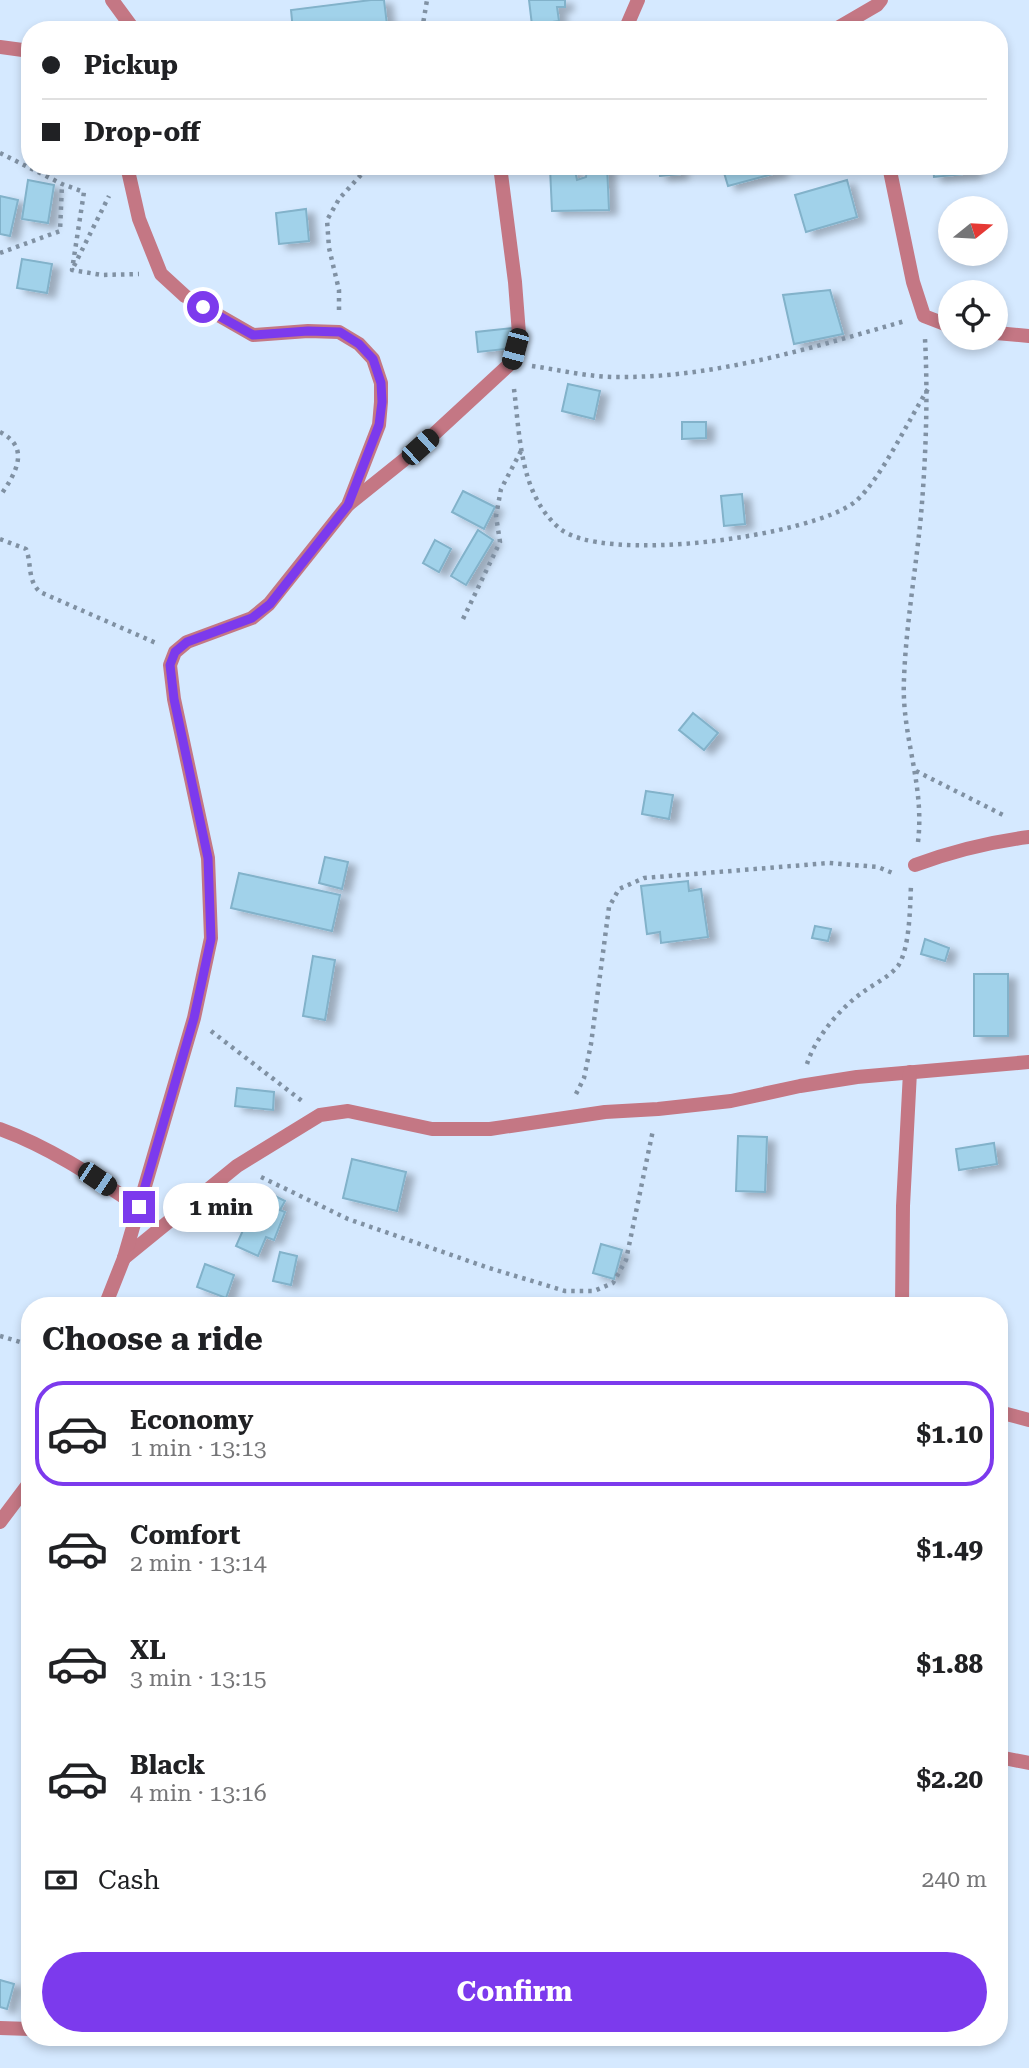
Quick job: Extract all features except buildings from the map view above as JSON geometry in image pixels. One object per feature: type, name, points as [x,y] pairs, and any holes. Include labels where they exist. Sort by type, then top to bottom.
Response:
[{"type":"street","points":[[112,0],[127,21]]},
{"type":"street","points":[[629,21],[638,0]]},
{"type":"street","points":[[849,21],[881,0]]},
{"type":"street","points":[[0,47],[21,50]]},
{"type":"street","points":[[129,175],[139,219],[161,274],[185,296],[253,335],[308,331],[340,332],[359,344],[373,359],[381,383],[379,425],[348,505]]},
{"type":"street","points":[[108,1297],[124,1258],[194,1018],[211,939],[208,858],[174,699],[170,665],[175,652],[187,642],[252,618],[270,604],[348,505],[420,447],[511,363],[519,334],[501,175]]},
{"type":"street","points":[[891,175],[912,282],[924,316],[938,321]]},
{"type":"street","points":[[1008,334],[1029,336]]},
{"type":"street","points":[[915,864],[956,850],[1029,837]]},
{"type":"street","points":[[124,1258],[237,1166],[320,1115],[348,1111],[432,1129],[490,1129],[606,1112],[731,1101],[800,1086],[910,1072],[1029,1062]]},
{"type":"street","points":[[902,1297],[903,1206],[910,1072]]},
{"type":"street","points":[[0,1129],[27,1139],[60,1157],[139,1207]]},
{"type":"street","points":[[1008,1414],[1029,1420]]},
{"type":"street","points":[[0,1521],[21,1494]]},
{"type":"street","points":[[1008,1759],[1029,1763]]},
{"type":"street","points":[[0,2028],[21,2029]]},
{"type":"path","points":[[424,21],[427,0]]},
{"type":"path","points":[[0,153],[21,164]]},
{"type":"path","points":[[44,175],[85,192],[72,270]]},
{"type":"path","points":[[340,332],[339,290],[329,248],[327,220],[339,199],[361,175]]},
{"type":"path","points":[[0,253],[60,231],[62,184]]},
{"type":"path","points":[[72,270],[112,190]]},
{"type":"path","points":[[72,270],[102,275],[161,274]]},
{"type":"path","points":[[800,1086],[813,1047],[821,1035],[860,994],[897,966],[903,954],[907,934],[920,804],[916,771],[906,729],[904,680],[922,512],[928,389],[924,316],[785,356],[696,372],[616,377],[511,363],[522,449],[531,488],[543,512],[561,530],[590,542],[663,547],[764,532],[831,515],[855,501],[872,482],[928,389]]},
{"type":"path","points":[[0,432],[13,439],[19,449],[18,463],[0,496]]},
{"type":"path","points":[[463,620],[500,542],[496,516],[501,489],[522,449]]},
{"type":"path","points":[[0,539],[26,549],[30,558],[30,579],[40,592],[175,652]]},
{"type":"path","points":[[916,771],[1007,817]]},
{"type":"path","points":[[562,1119],[584,1078],[592,1044],[608,907],[619,889],[643,878],[830,863],[878,867],[912,880]]},
{"type":"path","points":[[194,1018],[320,1115]]},
{"type":"path","points":[[237,1166],[348,1219],[565,1291],[594,1291],[613,1283],[626,1260],[658,1109]]},
{"type":"path","points":[[0,1336],[21,1342]]},
{"type":"route","points":[[139,1207],[194,1018],[211,939],[208,858],[174,699],[170,665],[175,652],[187,642],[252,618],[270,604],[348,505],[379,425],[382,402],[381,383],[373,359],[359,344],[340,332],[308,331],[253,335],[203,307]]}]
